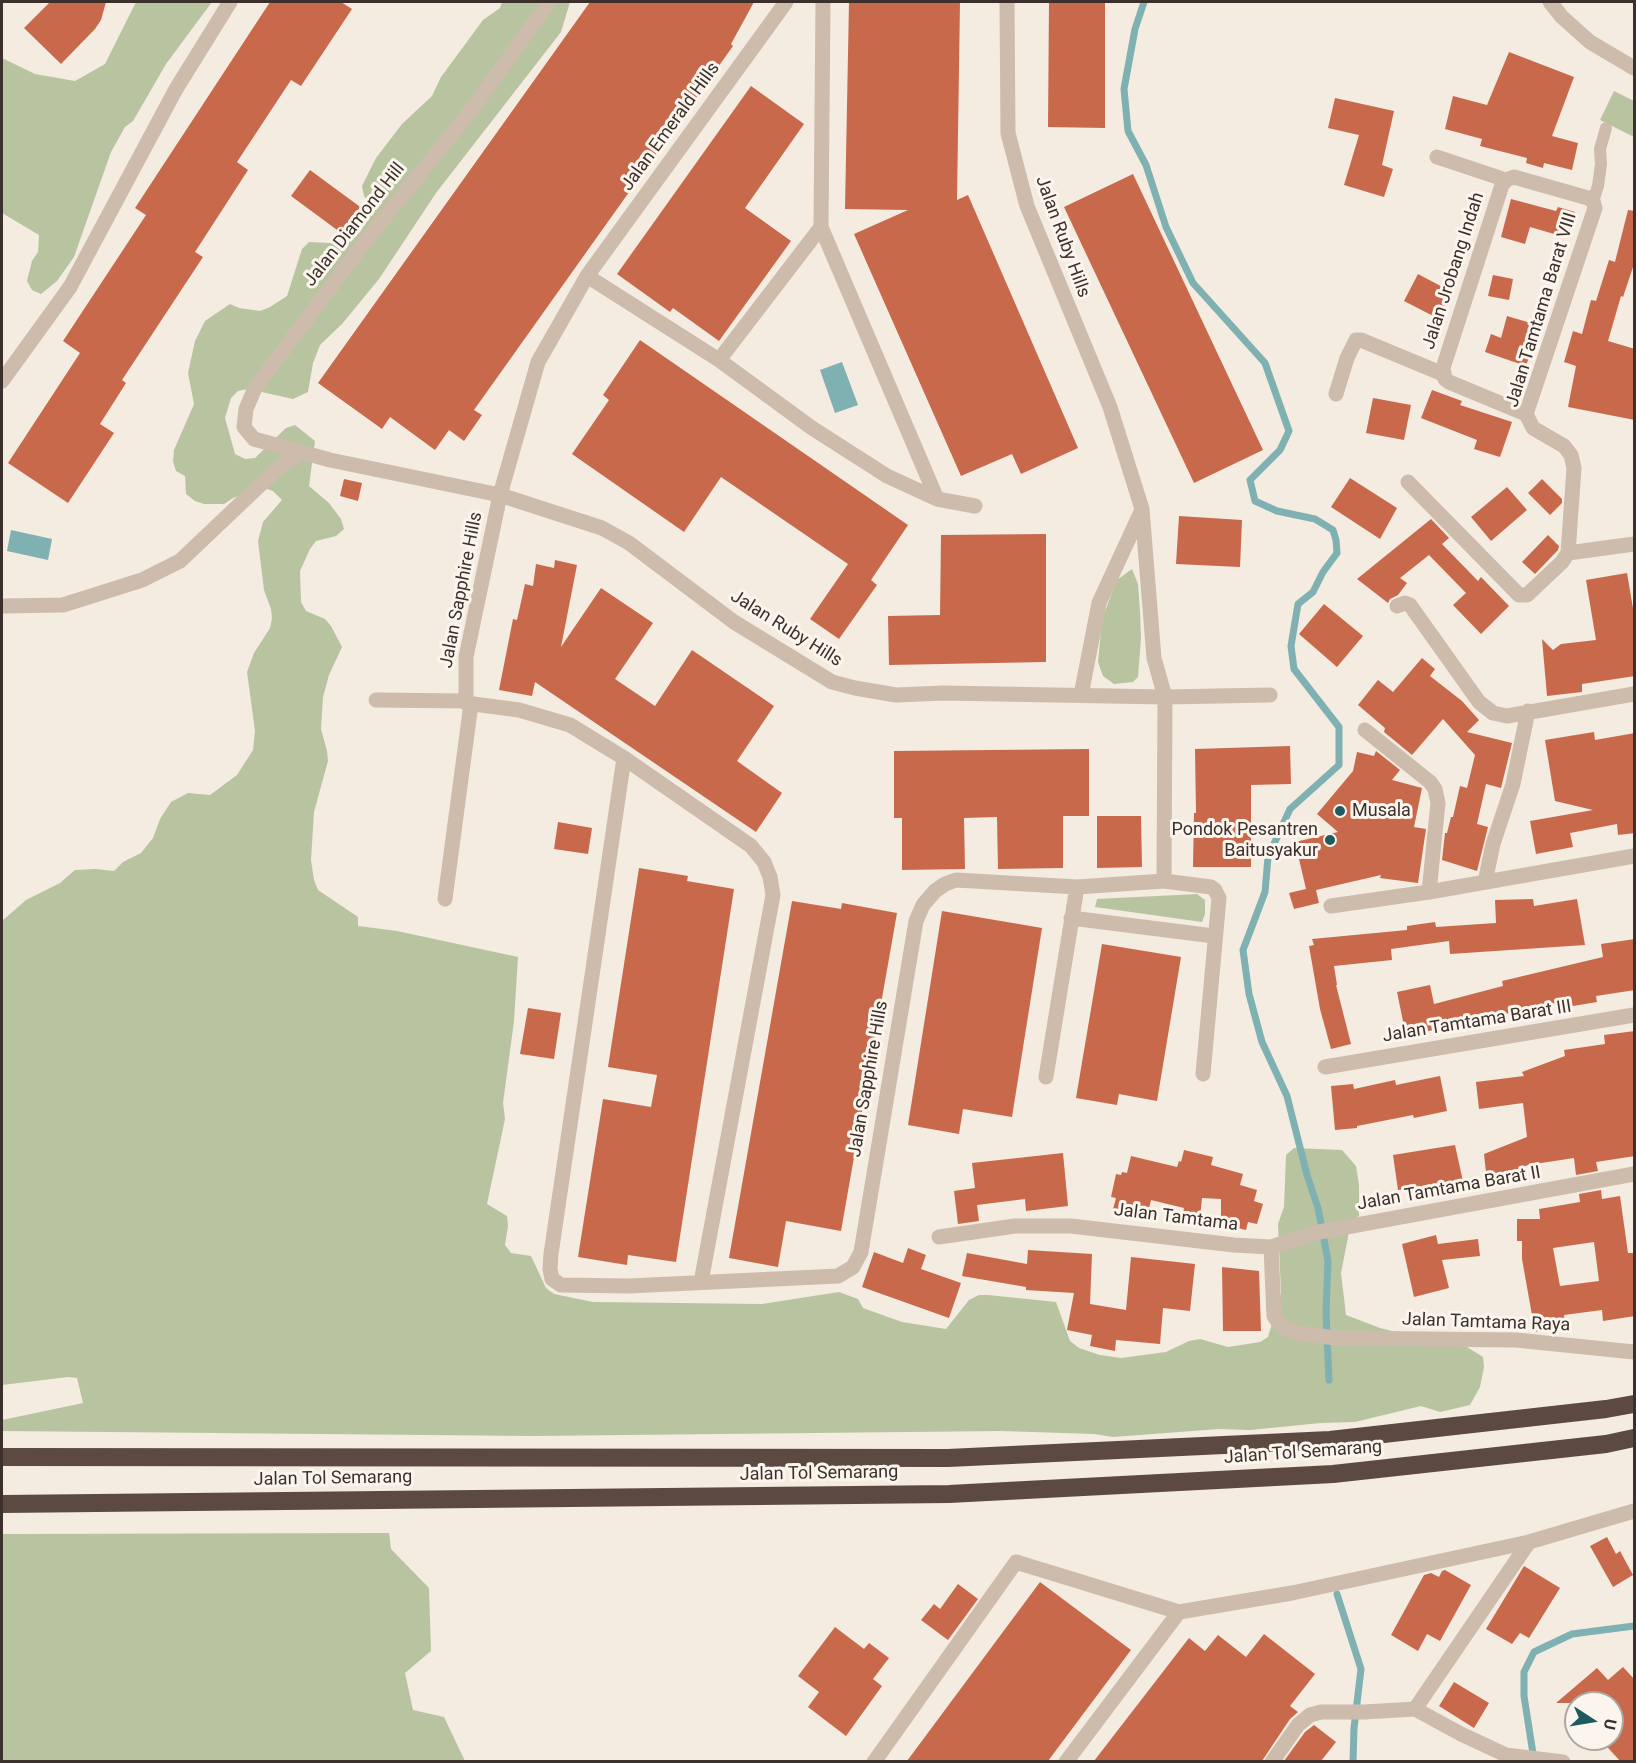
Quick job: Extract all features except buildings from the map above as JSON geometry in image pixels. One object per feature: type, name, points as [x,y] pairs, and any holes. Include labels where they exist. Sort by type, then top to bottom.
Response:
[{"type":"highway","name":"Jalan Tol Semarang","points":[[2,1457],[948,1458],[1330,1440],[1635,1404]]},
{"type":"highway","name":"Jalan Tol Semarang","points":[[2,1503],[949,1494],[1333,1474],[1606,1444],[1635,1438]]},
{"type":"street","points":[[2,381],[70,287],[176,89],[230,2]]},
{"type":"street","name":"Jalan Diamond Hill","points":[[500,495],[330,460],[254,439],[244,427],[246,409],[255,388],[360,248],[472,109],[549,2]]},
{"type":"street","name":"Jalan Emerald Hills","points":[[500,495],[538,362],[588,276],[786,2]]},
{"type":"street","points":[[823,2],[821,227],[938,499]]},
{"type":"street","name":"Jalan Ruby Hills","points":[[1007,2],[1008,134],[1027,206],[1110,407],[1142,510],[1154,658],[1165,697]]},
{"type":"street","points":[[1550,2],[1562,17],[1590,42],[1635,68]]},
{"type":"street","points":[[1437,157],[1506,180]]},
{"type":"street","name":"Jalan Jrobang Indah","points":[[1527,414],[1449,382],[1443,374],[1443,368],[1502,185],[1506,180],[1514,177],[1593,201]]},
{"type":"street","name":"Jalan Tamtama Barat VIII","points":[[1568,553],[1574,468],[1564,446],[1533,428],[1527,414],[1595,208],[1593,201]]},
{"type":"street","points":[[719,360],[821,227]]},
{"type":"street","points":[[588,276],[719,360],[812,428],[878,470],[918,492],[938,499],[975,506]]},
{"type":"street","points":[[1336,394],[1347,358],[1356,340],[1378,346],[1443,374]]},
{"type":"street","points":[[2,606],[63,605],[142,580],[180,561],[278,468],[302,452]]},
{"type":"street","points":[[1408,482],[1519,595],[1527,595],[1562,562],[1568,553],[1635,544]]},
{"type":"street","name":"Jalan Ruby Hills","points":[[500,495],[602,528],[629,543],[734,622],[832,682],[855,688],[897,695],[944,693],[1165,697],[1270,695]]},
{"type":"street","name":"Jalan Sapphire Hills","points":[[445,899],[468,702],[466,657],[500,495]]},
{"type":"street","points":[[1081,695],[1099,603],[1142,510]]},
{"type":"street","points":[[1397,606],[1402,603],[1410,605],[1485,708],[1493,713],[1507,716],[1635,694]]},
{"type":"street","points":[[1164,881],[1165,697]]},
{"type":"street","points":[[376,700],[468,702],[519,711],[570,725],[624,758],[751,846],[764,862],[770,877],[773,895],[701,1282]]},
{"type":"street","points":[[1485,882],[1493,844],[1513,784],[1528,711]]},
{"type":"street","points":[[1365,730],[1430,782],[1435,789],[1437,803],[1429,892]]},
{"type":"street","name":"Jalan Sapphire Hills","points":[[624,758],[566,1143],[550,1269],[552,1280],[561,1285],[838,1276],[853,1267],[861,1252],[916,921],[923,905],[935,891],[956,880],[1077,887],[1164,881],[1211,887],[1215,890],[1219,898],[1203,1074]]},
{"type":"street","points":[[1331,906],[1429,892],[1635,856]]},
{"type":"street","points":[[1046,1077],[1077,887]]},
{"type":"street","points":[[1071,918],[1214,936]]},
{"type":"street","name":"Jalan Tamtama Barat III","points":[[1325,1067],[1635,1015]]},
{"type":"street","name":"Jalan Tamtama Barat II","points":[[1271,1247],[1322,1232],[1635,1174]]},
{"type":"street","name":"Jalan Tamtama","points":[[939,1237],[1015,1227],[1071,1226],[1234,1245],[1271,1247]]},
{"type":"street","name":"Jalan Tamtama Raya","points":[[1271,1247],[1274,1316],[1282,1327],[1297,1333],[1335,1338],[1516,1340],[1635,1352]]},
{"type":"street","points":[[874,1761],[1013,1563],[1016,1562],[1179,1612],[1292,1593],[1529,1542],[1635,1511]]},
{"type":"street","points":[[1415,1709],[1529,1542]]},
{"type":"street","points":[[1066,1761],[1179,1612]]},
{"type":"street","points":[[1272,1761],[1298,1725],[1310,1715],[1336,1711],[1415,1709],[1506,1755],[1561,1761]]},
{"type":"lane","points":[[1593,201],[1598,186],[1601,164],[1600,149],[1606,128]]},
{"type":"green space","points":[[136,2],[212,2],[166,64],[133,121],[125,127],[111,152],[74,257],[57,281],[41,294],[32,290],[27,281],[32,261],[38,252],[39,235],[2,213],[2,58],[35,74],[75,81],[105,64]]},
{"type":"green space","points":[[502,2],[570,2],[561,32],[436,193],[379,279],[342,324],[320,345],[313,363],[308,392],[293,399],[248,389],[238,391],[231,398],[225,418],[235,454],[245,459],[255,458],[286,428],[295,425],[315,441],[309,486],[329,503],[341,519],[344,529],[336,536],[316,541],[300,571],[301,602],[306,611],[325,619],[342,647],[329,675],[323,697],[321,729],[328,761],[314,812],[311,860],[318,890],[358,917],[358,926],[397,931],[518,957],[514,1021],[503,1103],[505,1119],[487,1204],[507,1216],[505,1245],[511,1253],[531,1256],[546,1288],[554,1294],[593,1302],[762,1304],[839,1292],[858,1299],[863,1308],[902,1322],[946,1329],[969,1300],[979,1295],[988,1295],[1056,1302],[1070,1341],[1079,1348],[1100,1355],[1121,1358],[1166,1352],[1189,1341],[1200,1339],[1228,1347],[1260,1342],[1268,1337],[1281,1293],[1278,1224],[1284,1207],[1286,1155],[1294,1148],[1342,1150],[1356,1166],[1359,1185],[1359,1216],[1351,1222],[1341,1273],[1346,1315],[1380,1328],[1444,1344],[1467,1347],[1483,1357],[1484,1367],[1480,1387],[1470,1405],[1440,1412],[1421,1406],[1355,1422],[1113,1437],[1094,1434],[1001,1431],[533,1436],[2,1431],[2,1420],[83,1403],[77,1378],[68,1377],[2,1385],[2,921],[26,900],[60,883],[75,870],[114,871],[123,862],[141,853],[153,838],[160,819],[171,802],[188,793],[210,795],[237,775],[253,750],[255,731],[247,672],[254,653],[270,628],[272,618],[264,590],[258,541],[263,522],[282,500],[273,491],[264,488],[233,498],[224,504],[204,504],[186,494],[185,476],[176,471],[173,461],[174,450],[194,404],[188,373],[195,341],[205,321],[230,304],[239,308],[260,311],[287,296],[302,249],[309,242],[330,243],[353,239],[360,232],[371,214],[371,205],[364,196],[362,186],[376,158],[402,124],[432,96],[441,77],[483,20],[500,8]]},
{"type":"green space","points":[[1614,91],[1634,101],[1634,137],[1600,120]]},
{"type":"green space","points":[[1132,569],[1138,584],[1140,611],[1141,638],[1138,677],[1133,682],[1114,684],[1103,676],[1098,662],[1102,619],[1117,580]]},
{"type":"green space","points":[[1197,894],[1205,900],[1205,914],[1202,922],[1095,907],[1097,899]]},
{"type":"green space","points":[[389,1533],[391,1549],[429,1588],[431,1651],[405,1673],[413,1710],[444,1717],[465,1761],[2,1761],[2,1534]]},
{"type":"water","points":[[842,362],[858,405],[835,413],[820,370]]},
{"type":"water","points":[[11,530],[52,539],[48,560],[7,551]]},
{"type":"waterway","points":[[1144,2],[1135,29],[1124,89],[1128,131],[1146,165],[1166,227],[1193,283],[1265,363],[1289,431],[1280,450],[1250,480],[1255,501],[1277,511],[1315,519],[1333,530],[1336,540],[1337,553],[1323,572],[1313,592],[1298,604],[1291,646],[1294,669],[1339,727],[1339,765],[1290,809],[1268,857],[1265,892],[1243,950],[1249,994],[1262,1042],[1287,1096],[1318,1208],[1328,1261],[1326,1312],[1329,1380]]},
{"type":"waterway","points":[[1337,1594],[1361,1669],[1354,1728],[1353,1762]]},
{"type":"waterway","points":[[1534,1760],[1524,1696],[1524,1672],[1534,1652],[1572,1634],[1634,1626]]},
{"type":"place","name":"Musala","points":[[1340,811]]},
{"type":"place","name":"Pondok Pesantren Baitusyakur","points":[[1330,840]]}]
